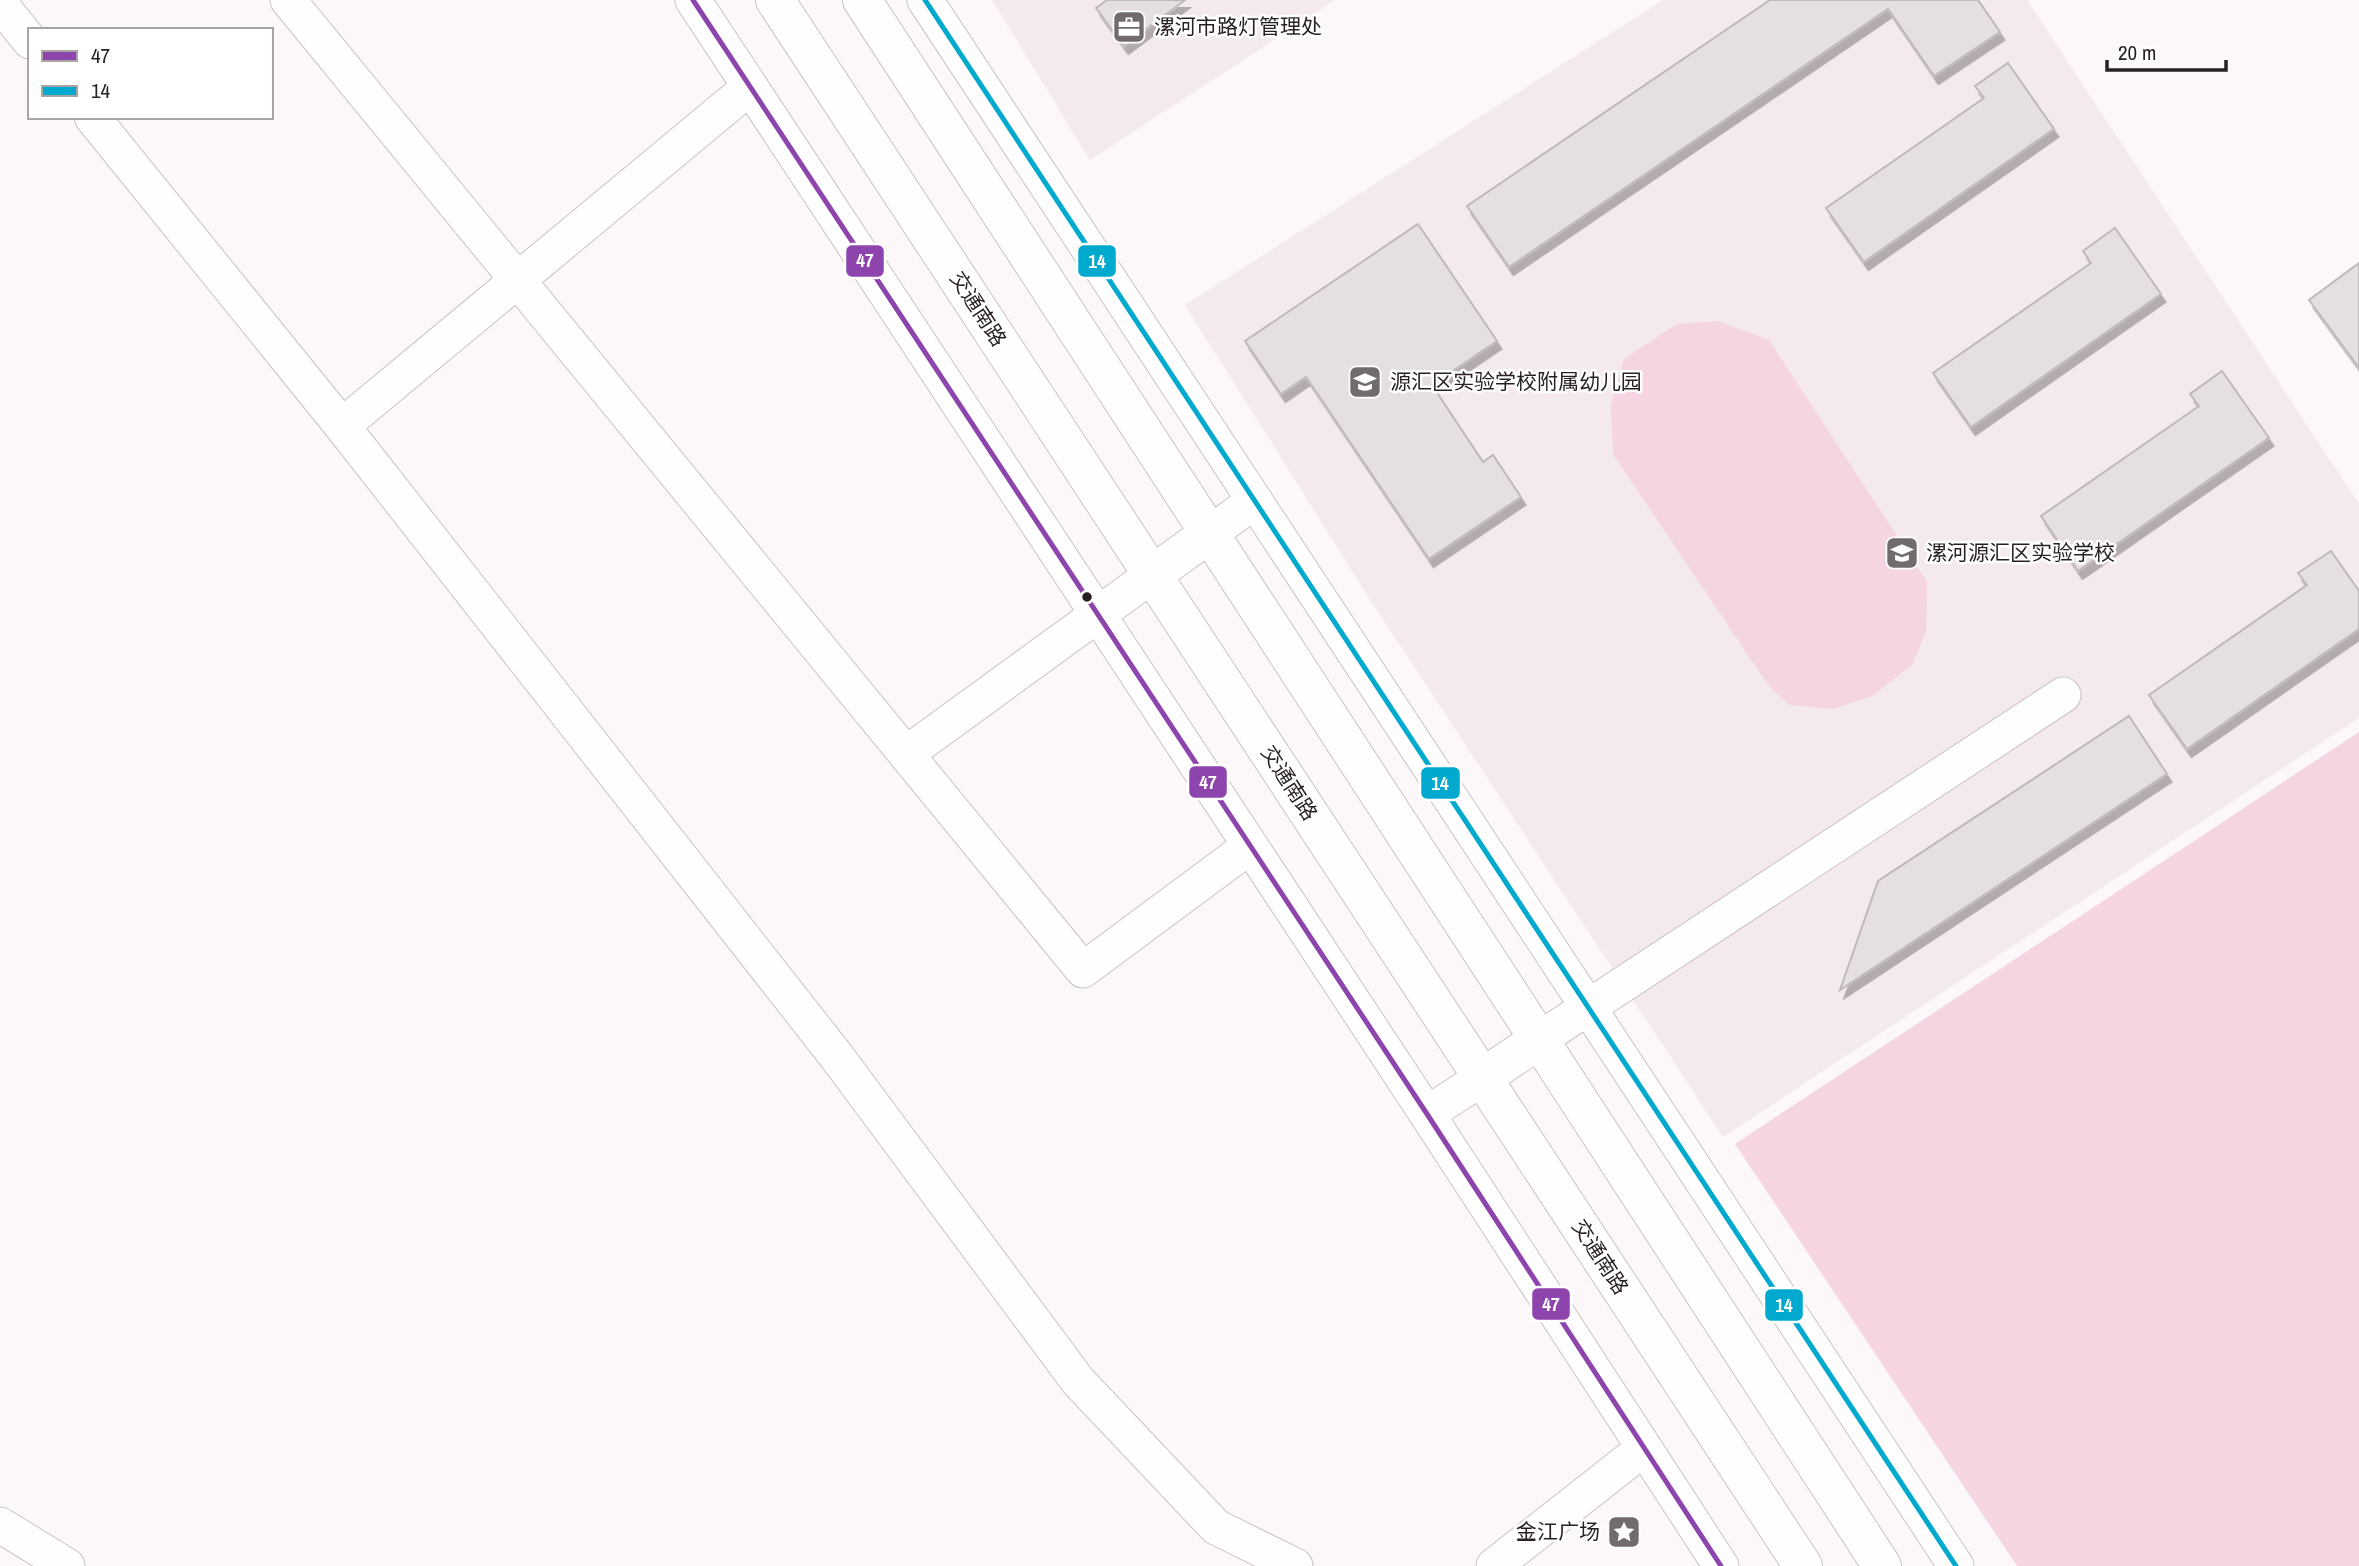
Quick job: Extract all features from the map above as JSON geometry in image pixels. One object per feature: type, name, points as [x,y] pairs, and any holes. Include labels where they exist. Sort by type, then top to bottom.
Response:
[{"type":"main road","name":"交通南路","points":[[775,0],[1803,1566]]},
{"type":"main road","points":[[862,0],[1882,1566]]},
{"type":"main road","points":[[1152,575],[1210,533]]},
{"type":"main road","points":[[1482,1078],[1540,1040]]},
{"type":"street","points":[[288,0],[1083,970],[1250,846]]},
{"type":"street","points":[[693,0],[1427,1114],[1721,1566]]},
{"type":"street","points":[[925,0],[1956,1566]]},
{"type":"street","points":[[0,4],[28,39]]},
{"type":"street","points":[[342,426],[750,88]]},
{"type":"street","points":[[94,119],[342,426],[837,1057],[1078,1381],[1216,1527],[1295,1566]]},
{"type":"street","points":[[1210,533],[1255,501]]},
{"type":"street","points":[[906,754],[1152,575]]},
{"type":"street","points":[[1540,1040],[2063,695]]},
{"type":"street","points":[[1427,1114],[1482,1078]]},
{"type":"street","points":[[1494,1566],[1643,1449]]},
{"type":"street","points":[[0,1525],[67,1566]]},
{"type":"shaded area","points":[[992,0],[1335,0],[1090,160]]},
{"type":"shaded area","name":"漯河源汇区实验学校","points":[[1663,0],[2027,0],[2359,504],[2359,718],[1723,1137],[1371,601],[1185,305]]},
{"type":"shaded area","points":[[1718,321],[1769,340],[1927,582],[1926,631],[1913,664],[1872,696],[1833,709],[1789,705],[1768,685],[1613,454],[1611,405],[1624,359],[1677,324]]},
{"type":"shaded area","points":[[2359,732],[2359,1566],[2017,1566],[1735,1144]]},
{"type":"building","name":"漯河市路灯管理处","points":[[1107,0],[1185,0],[1124,46],[1096,8]]},
{"type":"building","points":[[1770,0],[1978,0],[2000,32],[1934,76],[1888,9],[1509,267],[1467,206]]},
{"type":"building","points":[[2008,63],[2054,129],[1864,262],[1826,208],[1984,98],[1975,86]]},
{"type":"building","points":[[1418,224],[1497,341],[1432,385],[1483,462],[1493,455],[1521,497],[1429,559],[1306,377],[1281,394],[1245,341]]},
{"type":"building","points":[[2115,228],[2161,294],[1971,427],[1933,373],[2091,263],[2083,251]]},
{"type":"building","points":[[2359,263],[2359,368],[2309,300]]},
{"type":"building","points":[[2222,371],[2269,438],[2078,571],[2041,516],[2199,406],[2190,394]]},
{"type":"building","points":[[2331,551],[2359,591],[2359,629],[2187,749],[2149,695],[2307,585],[2298,573]]},
{"type":"building","points":[[2129,716],[2167,774],[1840,990],[1878,881]]},
{"type":"transit line","name":"47","points":[[693,0],[1427,1114],[1721,1566]]},
{"type":"transit line","name":"14","points":[[925,0],[1956,1566]]},
{"type":"place","name":"漯河市路灯管理处","points":[[1129,27]]},
{"type":"place","name":"源汇区实验学校附属幼儿园","points":[[1365,382]]},
{"type":"place","name":"漯河源汇区实验学校","points":[[1902,553]]},
{"type":"place","name":"金江广场","points":[[1624,1532]]}]
